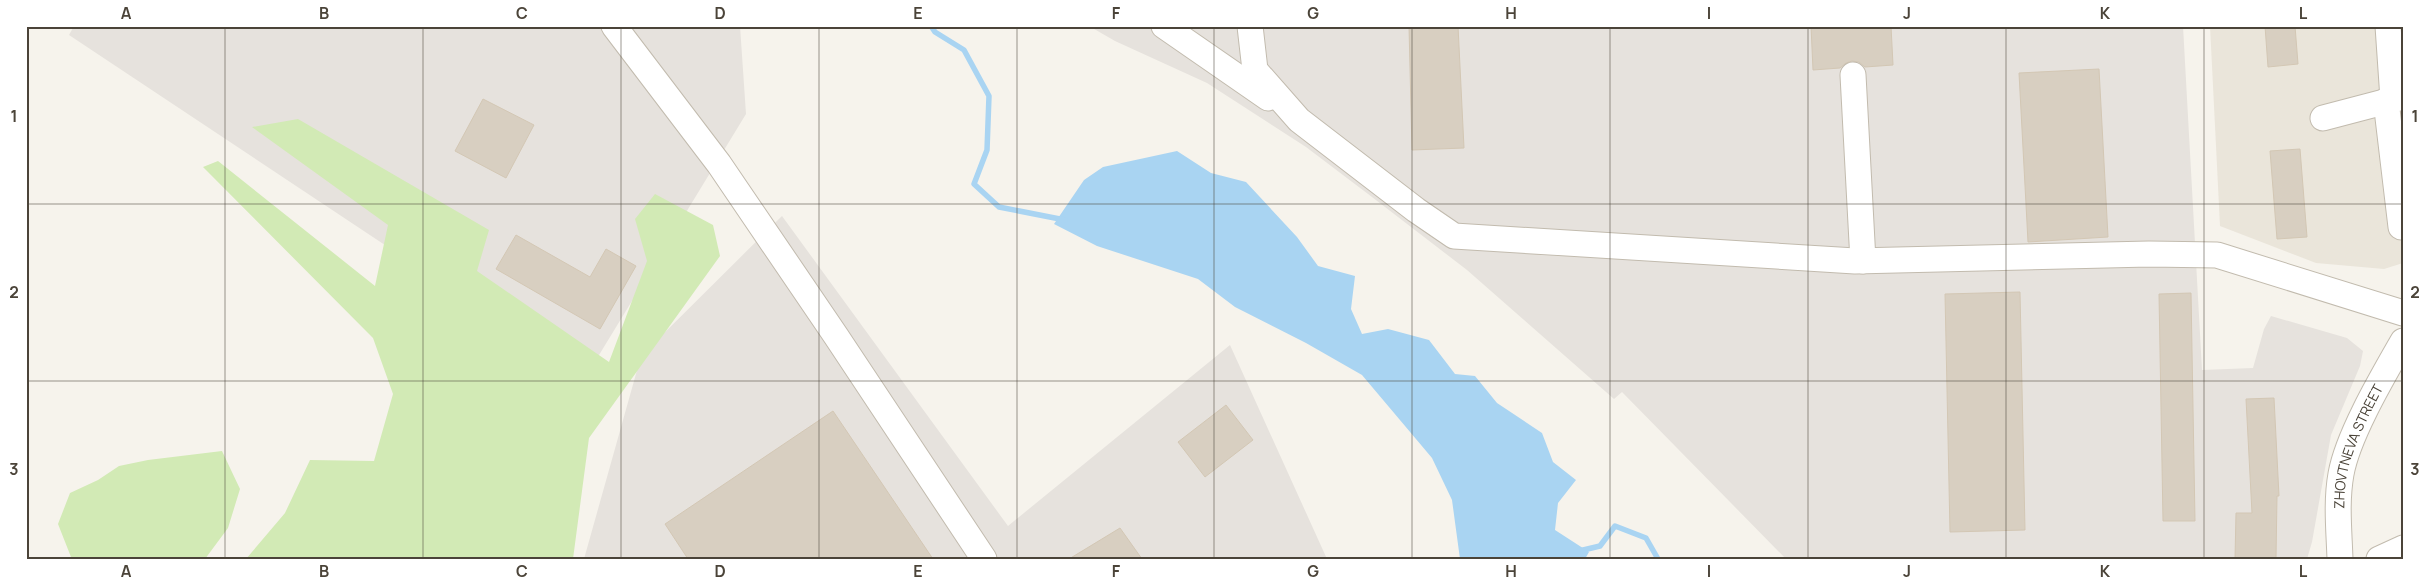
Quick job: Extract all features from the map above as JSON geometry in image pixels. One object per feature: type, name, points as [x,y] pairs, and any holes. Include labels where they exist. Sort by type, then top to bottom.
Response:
[{"type":"street","points":[[614,26],[719,164],[984,559]]},
{"type":"street","points":[[1164,26],[1299,120],[1416,210],[1454,236],[1863,261],[2149,254],[2217,255],[2403,314]]},
{"type":"street","points":[[1250,26],[1255,70],[1299,120]]},
{"type":"street","points":[[2388,26],[2402,227]]},
{"type":"street","points":[[1854,74],[1863,261]]},
{"type":"street","points":[[2323,118],[2394,99]]},
{"type":"street","name":"ZHOVTNEVA STREET","points":[[2340,559],[2338,505],[2341,472],[2356,431],[2403,341]]},
{"type":"street","points":[[2378,559],[2403,548]]},
{"type":"shaded area","points":[[74,26],[740,26],[746,114],[585,378],[69,35]]},
{"type":"shaded area","points":[[1089,26],[2183,26],[2202,370],[2253,368],[2264,329],[2271,316],[2347,338],[2363,351],[2360,366],[2331,435],[2312,542],[2307,559],[1786,559],[1622,392],[1614,399],[1467,270],[1372,197],[1306,147],[1207,83],[1115,41]]},
{"type":"shaded area","points":[[2210,26],[2403,26],[2403,263],[2384,269],[2316,263],[2220,226]]},
{"type":"shaded area","points":[[782,216],[1008,526],[1230,345],[1327,559],[584,559],[641,356]]},
{"type":"green space","points":[[298,119],[489,230],[477,271],[609,362],[647,261],[635,219],[655,194],[713,225],[720,256],[589,438],[573,559],[246,559],[285,513],[310,460],[374,461],[393,394],[373,338],[203,167],[218,161],[375,286],[388,225],[252,127]]},
{"type":"green space","points":[[222,451],[240,489],[228,528],[205,559],[71,557],[58,524],[70,493],[98,480],[119,466],[148,460]]},
{"type":"water","points":[[1177,151],[1211,173],[1246,182],[1297,237],[1318,266],[1355,276],[1351,309],[1362,334],[1388,329],[1429,340],[1455,374],[1475,376],[1497,403],[1542,433],[1553,462],[1576,480],[1558,503],[1555,530],[1589,552],[1585,559],[1460,559],[1452,500],[1432,458],[1362,375],[1306,343],[1235,307],[1198,279],[1097,246],[1054,224],[1084,180],[1103,167]]},
{"type":"building","points":[[1409,26],[1458,26],[1464,148],[1412,150]]},
{"type":"building","points":[[1811,26],[1891,26],[1893,65],[1865,67],[1859,62],[1852,61],[1840,68],[1813,70]]},
{"type":"building","points":[[2265,26],[2295,26],[2298,64],[2268,67]]},
{"type":"building","points":[[2099,69],[2108,237],[2028,242],[2019,73]]},
{"type":"building","points":[[483,99],[534,125],[506,178],[455,151]]},
{"type":"building","points":[[2300,149],[2307,237],[2277,239],[2270,151]]},
{"type":"building","points":[[516,235],[590,277],[606,249],[636,266],[600,329],[496,269]]},
{"type":"building","points":[[2020,292],[2025,530],[1950,532],[1945,294]]},
{"type":"building","points":[[2191,293],[2195,521],[2163,521],[2159,294]]},
{"type":"building","points":[[2274,398],[2279,496],[2277,496],[2276,559],[2235,559],[2236,513],[2252,513],[2246,399]]},
{"type":"building","points":[[1226,405],[1253,440],[1205,477],[1178,442]]},
{"type":"building","points":[[833,411],[933,559],[688,559],[665,524]]},
{"type":"building","points":[[1120,528],[1142,559],[1069,559]]},
{"type":"waterway","points":[[931,26],[935,32],[964,50],[989,96],[987,150],[974,184],[999,207],[1065,220]]},
{"type":"waterway","points":[[1579,551],[1600,546],[1615,526],[1646,538],[1658,559]]}]
